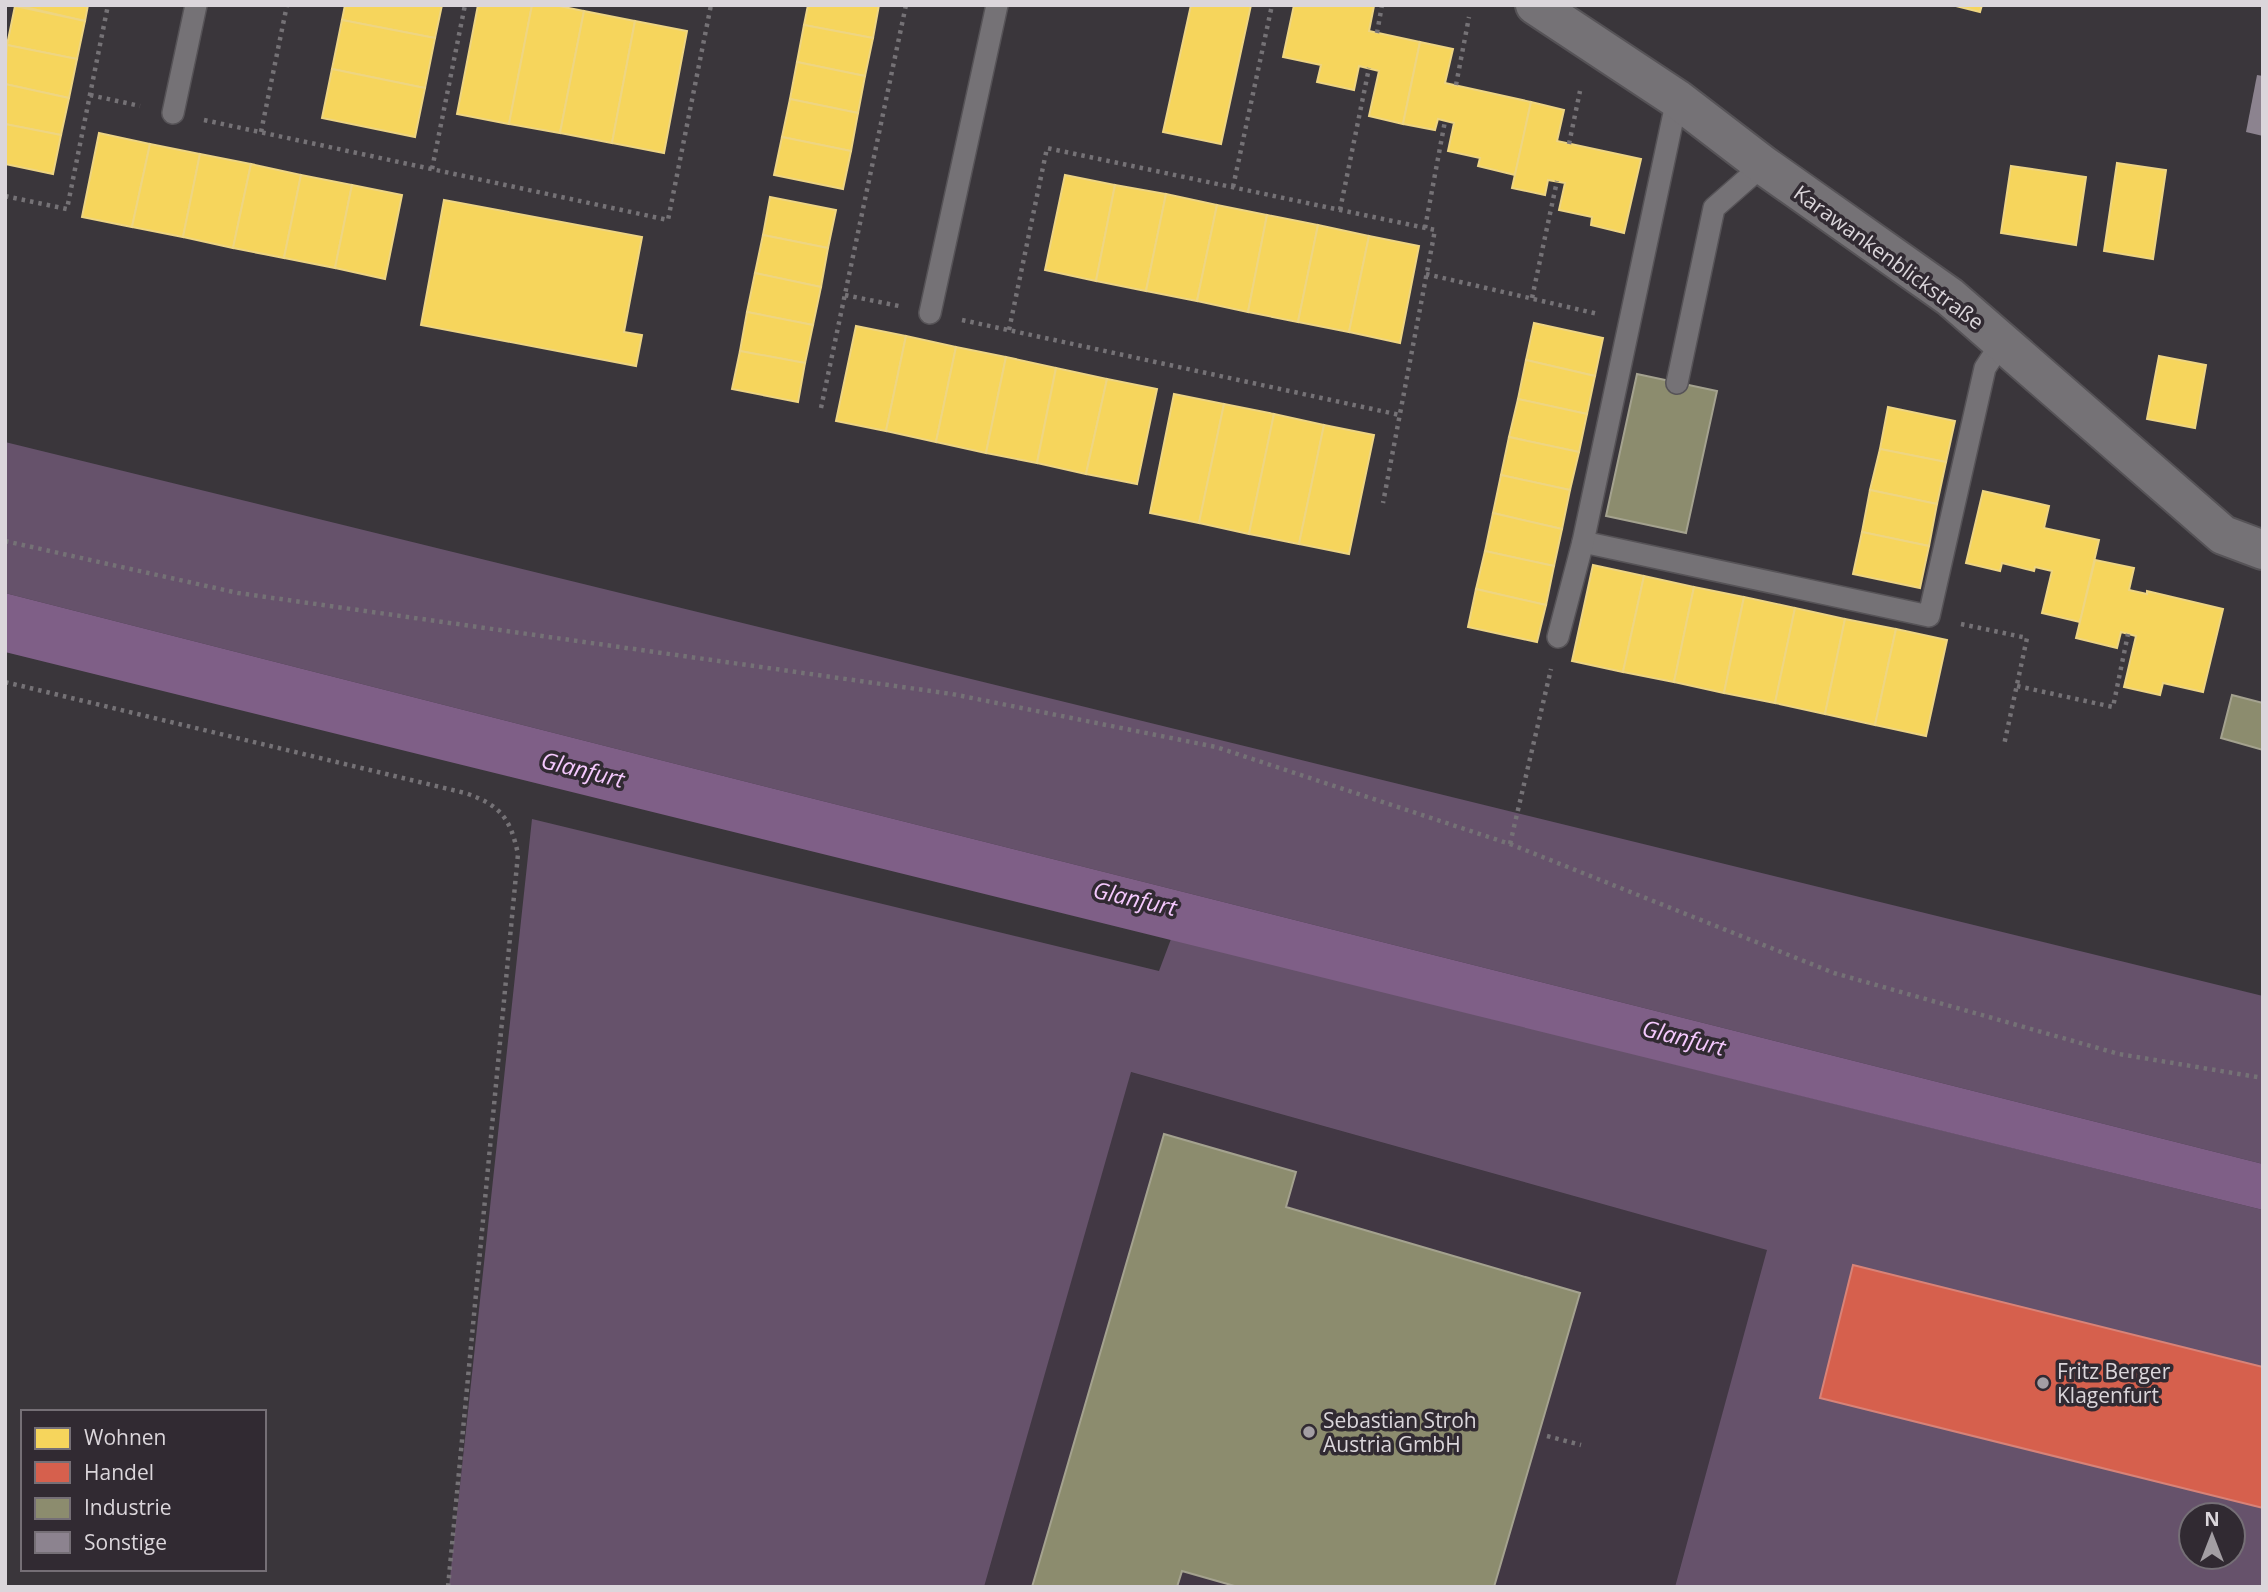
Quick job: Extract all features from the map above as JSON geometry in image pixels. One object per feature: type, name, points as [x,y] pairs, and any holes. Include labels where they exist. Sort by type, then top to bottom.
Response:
[{"type":"street","name":"Karawankenblickstraße","points":[[1552,10],[1677,99],[1763,165],[1950,297],[2223,535],[2263,550]]},
{"type":"lane","points":[[173,113],[196,5]]},
{"type":"lane","points":[[930,313],[997,5]]},
{"type":"lane","points":[[1558,637],[1583,542],[1677,99]]},
{"type":"lane","points":[[1677,383],[1714,208],[1763,165]]},
{"type":"lane","points":[[1583,542],[1929,616],[1985,368],[2001,342]]},
{"type":"path","points":[[5,196],[67,209],[108,5]]},
{"type":"path","points":[[261,132],[287,5]]},
{"type":"path","points":[[432,169],[465,5]]},
{"type":"path","points":[[90,95],[668,220],[711,5]]},
{"type":"path","points":[[821,408],[906,5]]},
{"type":"path","points":[[1233,187],[1272,5]]},
{"type":"path","points":[[1377,33],[1382,5]]},
{"type":"path","points":[[1456,85],[1469,17]]},
{"type":"path","points":[[1340,210],[1369,68]]},
{"type":"path","points":[[1569,144],[1580,91]]},
{"type":"path","points":[[1425,228],[1445,121]]},
{"type":"path","points":[[1009,330],[1047,148],[1435,230],[1383,503]]},
{"type":"path","points":[[1532,298],[1557,181]]},
{"type":"path","points":[[1426,274],[1630,321]]},
{"type":"path","points":[[845,295],[1400,415]]},
{"type":"path","points":[[5,541],[238,593],[952,694],[1216,747],[1510,844],[1834,973],[2119,1054],[2263,1078]]},
{"type":"path","points":[[1929,616],[2027,638],[2004,746]]},
{"type":"path","points":[[2017,686],[2113,707],[2128,634]]},
{"type":"path","points":[[1510,844],[1558,637]]},
{"type":"path","points":[[5,682],[465,793],[488,801],[502,813],[513,830],[518,854],[448,1587]]},
{"type":"path","points":[[1547,1436],[1581,1445]]},
{"type":"shaded area","points":[[5,442],[2263,996],[2263,1164],[5,593]]},
{"type":"shaded area","points":[[532,819],[1159,971],[1171,939],[2263,1210],[2263,1587],[1675,1587],[1767,1250],[1131,1072],[984,1587],[449,1587]]},
{"type":"shaded area","points":[[1130,1072],[1768,1250],[1675,1587],[984,1587]]},
{"type":"water","name":"Glanfurt","points":[[5,593],[2263,1164],[2263,1210],[5,652]]},
{"type":"building: Wohnen","points":[[16,5],[88,5],[85,21]]},
{"type":"building: Wohnen","points":[[345,5],[442,5],[435,38],[342,20]]},
{"type":"building: Wohnen","points":[[478,5],[532,5],[509,124],[457,114]]},
{"type":"building: Wohnen","points":[[532,5],[554,5],[584,11],[560,133],[509,124]]},
{"type":"building: Wohnen","points":[[808,5],[879,5],[873,38],[804,25]]},
{"type":"building: Wohnen","points":[[1191,5],[1251,5],[1221,144],[1163,132]]},
{"type":"building: Wohnen","points":[[1294,5],[1374,6],[1369,31],[1420,42],[1403,124],[1369,116],[1379,71],[1359,66],[1354,90],[1317,82],[1321,65],[1283,57]]},
{"type":"building: Wohnen","points":[[1952,5],[1982,5],[1980,12]]},
{"type":"building: Wohnen","points":[[15,6],[85,21],[77,59],[7,45]]},
{"type":"building: Wohnen","points":[[584,11],[635,21],[612,143],[560,133]]},
{"type":"building: Wohnen","points":[[342,20],[435,38],[425,88],[332,69]]},
{"type":"building: Wohnen","points":[[635,21],[687,31],[664,153],[612,143]]},
{"type":"building: Wohnen","points":[[804,25],[873,38],[865,76],[797,62]]},
{"type":"building: Wohnen","points":[[1420,42],[1453,49],[1445,83],[1531,102],[1515,175],[1478,166],[1480,158],[1448,151],[1454,123],[1438,119],[1435,130],[1403,124]]},
{"type":"building: Wohnen","points":[[7,45],[77,59],[69,98],[5,84]]},
{"type":"building: Wohnen","points":[[797,62],[865,76],[858,113],[790,99]]},
{"type":"building: Wohnen","points":[[332,69],[425,88],[415,137],[322,118]]},
{"type":"building: Wohnen","points":[[5,84],[69,98],[61,135],[5,124]]},
{"type":"building: Wohnen","points":[[790,99],[858,113],[851,151],[782,137]]},
{"type":"building: Wohnen","points":[[1531,102],[1564,110],[1557,141],[1641,159],[1624,233],[1591,225],[1592,217],[1559,210],[1565,183],[1548,180],[1545,195],[1512,188]]},
{"type":"building: Wohnen","points":[[5,124],[61,135],[53,174],[5,164]]},
{"type":"building: Wohnen","points":[[99,133],[150,144],[132,227],[82,217]]},
{"type":"building: Wohnen","points":[[782,137],[851,151],[843,189],[774,175]]},
{"type":"building: Wohnen","points":[[150,144],[200,154],[183,237],[132,227]]},
{"type":"building: Wohnen","points":[[200,154],[251,164],[233,248],[183,237]]},
{"type":"building: Wohnen","points":[[2117,163],[2166,170],[2153,259],[2104,251]]},
{"type":"building: Wohnen","points":[[251,164],[301,175],[284,258],[233,248]]},
{"type":"building: Wohnen","points":[[2011,166],[2086,177],[2076,245],[2001,233]]},
{"type":"building: Wohnen","points":[[301,175],[352,185],[335,268],[284,258]]},
{"type":"building: Wohnen","points":[[1065,175],[1115,185],[1096,281],[1045,270]]},
{"type":"building: Wohnen","points":[[352,185],[402,195],[385,279],[335,268]]},
{"type":"building: Wohnen","points":[[1115,185],[1166,194],[1146,291],[1096,281]]},
{"type":"building: Wohnen","points":[[1166,194],[1217,205],[1197,301],[1146,291]]},
{"type":"building: Wohnen","points":[[770,197],[836,210],[828,248],[763,235]]},
{"type":"building: Wohnen","points":[[444,200],[642,237],[624,332],[642,335],[636,366],[421,325]]},
{"type":"building: Wohnen","points":[[1217,205],[1267,215],[1248,312],[1197,301]]},
{"type":"building: Wohnen","points":[[1267,215],[1318,225],[1298,322],[1248,312]]},
{"type":"building: Wohnen","points":[[1318,225],[1369,236],[1349,332],[1298,322]]},
{"type":"building: Wohnen","points":[[763,235],[828,248],[821,287],[755,273]]},
{"type":"building: Wohnen","points":[[1369,236],[1419,246],[1400,343],[1349,332]]},
{"type":"building: Wohnen","points":[[755,273],[821,287],[813,325],[747,312]]},
{"type":"building: Wohnen","points":[[747,312],[813,325],[805,363],[740,351]]},
{"type":"building: Wohnen","points":[[1534,323],[1603,338],[1595,376],[1526,360]]},
{"type":"building: Wohnen","points":[[856,326],[906,336],[886,431],[836,421]]},
{"type":"building: Wohnen","points":[[906,336],[956,347],[936,442],[886,431]]},
{"type":"building: Wohnen","points":[[956,347],[1006,357],[986,453],[936,442]]},
{"type":"building: Wohnen","points":[[740,351],[805,363],[798,402],[732,389]]},
{"type":"building: Wohnen","points":[[2159,356],[2206,365],[2195,428],[2147,419]]},
{"type":"building: Wohnen","points":[[1006,357],[1056,368],[1037,463],[986,453]]},
{"type":"building: Wohnen","points":[[1526,360],[1595,376],[1587,414],[1518,399]]},
{"type":"building: Wohnen","points":[[1056,368],[1107,379],[1086,474],[1037,463]]},
{"type":"building: Wohnen","points":[[1107,379],[1157,389],[1137,484],[1086,474]]},
{"type":"building: Wohnen","points":[[1174,394],[1224,404],[1199,523],[1150,513]]},
{"type":"building: Wohnen","points":[[1518,399],[1587,414],[1579,452],[1509,437]]},
{"type":"building: Wohnen","points":[[1224,404],[1274,414],[1249,534],[1199,523]]},
{"type":"building: Wohnen","points":[[1888,407],[1955,421],[1946,462],[1880,449]]},
{"type":"building: Wohnen","points":[[1274,414],[1324,425],[1299,544],[1249,534]]},
{"type":"building: Wohnen","points":[[1324,425],[1374,435],[1349,554],[1299,544]]},
{"type":"building: Wohnen","points":[[1509,437],[1579,452],[1570,490],[1501,475]]},
{"type":"building: Wohnen","points":[[1880,449],[1946,462],[1937,504],[1870,490]]},
{"type":"building: Wohnen","points":[[1501,475],[1570,490],[1562,529],[1493,513]]},
{"type":"building: Wohnen","points":[[1870,490],[1937,504],[1929,546],[1862,532]]},
{"type":"building: Wohnen","points":[[1983,491],[2049,506],[2044,528],[2099,540],[2080,622],[2042,613],[2052,571],[2035,567],[2034,571],[2002,563],[2000,571],[1966,563]]},
{"type":"building: Wohnen","points":[[1493,513],[1562,529],[1554,566],[1485,551]]},
{"type":"building: Wohnen","points":[[1862,532],[1929,546],[1920,588],[1853,574]]},
{"type":"building: Wohnen","points":[[1485,551],[1554,566],[1546,605],[1476,589]]},
{"type":"building: Wohnen","points":[[2095,560],[2134,568],[2129,590],[2147,594],[2147,591],[2223,609],[2203,692],[2163,683],[2160,695],[2124,687],[2136,636],[2121,632],[2117,648],[2076,638]]},
{"type":"building: Wohnen","points":[[1593,565],[1644,576],[1623,672],[1572,661]]},
{"type":"building: Wohnen","points":[[1644,576],[1694,587],[1674,682],[1623,672]]},
{"type":"building: Wohnen","points":[[1694,587],[1744,597],[1724,693],[1674,682]]},
{"type":"building: Wohnen","points":[[1476,589],[1546,605],[1537,642],[1468,627]]},
{"type":"building: Wohnen","points":[[1744,597],[1795,608],[1775,703],[1724,693]]},
{"type":"building: Wohnen","points":[[1795,608],[1845,619],[1825,714],[1775,703]]},
{"type":"building: Wohnen","points":[[1845,619],[1896,629],[1875,725],[1825,714]]},
{"type":"building: Wohnen","points":[[1896,629],[1947,640],[1926,736],[1875,725]]},
{"type":"building: Handel","name":"Fritz Berger Klagenfurt","points":[[1853,1265],[2263,1367],[2263,1508],[2247,1504],[2247,1501],[2235,1501],[1820,1398]]},
{"type":"building: Industrie","points":[[1637,374],[1717,391],[1686,533],[1606,516]]},
{"type":"building: Industrie","points":[[2232,695],[2263,703],[2263,750],[2221,738]]},
{"type":"building: Industrie","name":"Sebastian Stroh Austria GmbH","points":[[1164,1134],[1296,1172],[1286,1207],[1580,1293],[1494,1587],[1238,1587],[1182,1571],[1177,1587],[1032,1587]]},
{"type":"building: Sonstige","points":[[2257,75],[2263,76],[2263,136],[2246,132]]},
{"type":"place","name":"Fritz Berger Klagenfurt","points":[[2043,1383]]},
{"type":"place","name":"Sebastian Stroh Austria GmbH","points":[[1309,1432]]}]
